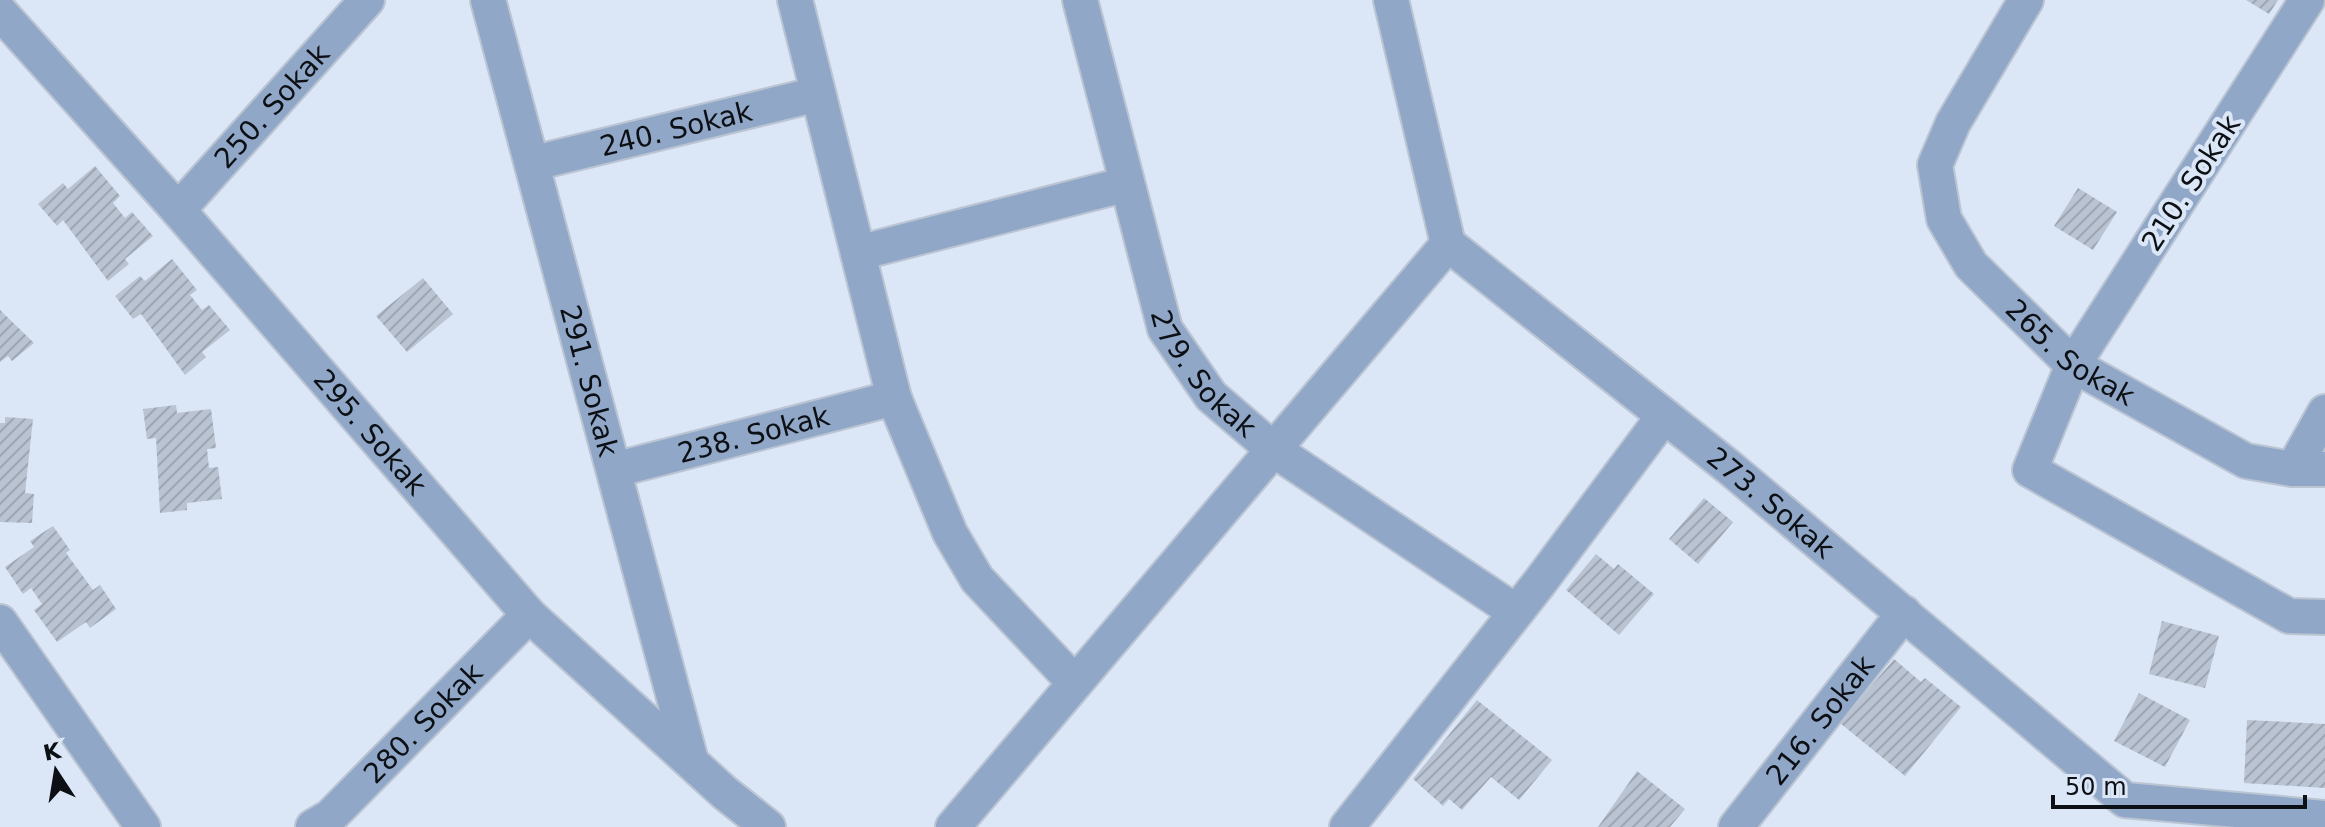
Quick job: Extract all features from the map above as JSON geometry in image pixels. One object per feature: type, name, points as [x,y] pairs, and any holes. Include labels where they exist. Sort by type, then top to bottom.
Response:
[{"type":"street","name":"250. Sokak","points":[[178,210],[367,0]]},
{"type":"street","name":"291. Sokak","points":[[488,0],[534,163],[691,761]]},
{"type":"street","points":[[795,0],[894,398],[950,533],[977,579],[1075,683]]},
{"type":"street","name":"279. Sokak","points":[[1080,0],[1165,329],[1211,396],[1274,450],[1516,612]]},
{"type":"street","points":[[953,827],[1448,244],[1391,0]]},
{"type":"street","name":"265. Sokak","points":[[2026,0],[1953,123],[1935,165],[1944,219],[1971,265],[2073,365],[2246,461],[2309,469]]},
{"type":"street","name":"210. Sokak","points":[[2307,0],[2073,365],[2030,470],[2289,616],[2325,617]]},
{"type":"street","name":"295. Sokak","points":[[0,12],[178,210],[529,615],[768,827]]},
{"type":"street","name":"240. Sokak","points":[[534,163],[818,94]]},
{"type":"street","points":[[858,253],[1127,184]]},
{"type":"street","name":"273. Sokak","points":[[1448,244],[1904,613],[2124,814],[2325,818]]},
{"type":"street","name":"238. Sokak","points":[[614,470],[894,398]]},
{"type":"street","points":[[2309,469],[2325,412]]},
{"type":"street","points":[[1347,827],[1516,612],[1664,416]]},
{"type":"street","name":"216. Sokak","points":[[1736,827],[1904,613]]},
{"type":"street","name":"280. Sokak","points":[[327,824],[529,615]]},
{"type":"street","points":[[0,622],[143,827]]},
{"type":"building","points":[[2246,0],[2278,0],[2269,14]]},
{"type":"building","points":[[95,166],[120,196],[113,203],[125,218],[132,212],[153,236],[125,259],[129,264],[108,281],[63,220],[57,226],[38,204],[63,183],[68,189]]},
{"type":"building","points":[[2078,188],[2117,212],[2093,250],[2054,226]]},
{"type":"building","points":[[172,259],[197,290],[190,295],[202,310],[209,305],[230,330],[202,352],[206,357],[185,375],[141,314],[133,319],[115,296],[140,276],[145,281]]},
{"type":"building","points":[[423,278],[453,314],[407,352],[376,316]]},
{"type":"building","points":[[0,310],[34,343],[12,361],[8,356],[0,362]]},
{"type":"building","points":[[176,405],[177,413],[211,409],[216,448],[207,449],[209,468],[218,467],[222,499],[187,503],[187,510],[160,513],[156,438],[147,439],[143,409]]},
{"type":"building","points":[[5,417],[33,419],[25,493],[34,494],[32,523],[0,522],[0,423],[5,423]]},
{"type":"building","points":[[1704,498],[1733,522],[1698,564],[1669,539]]},
{"type":"building","points":[[53,526],[70,550],[66,553],[93,590],[100,585],[116,609],[90,628],[86,622],[57,642],[34,610],[42,604],[31,588],[23,594],[5,567],[34,547],[30,541]]},
{"type":"building","points":[[1596,554],[1614,569],[1618,564],[1654,594],[1619,635],[1566,590]]},
{"type":"building","points":[[2162,621],[2219,636],[2205,688],[2149,674]]},
{"type":"building","points":[[1894,659],[1921,682],[1925,678],[1961,707],[1905,776],[1840,723]]},
{"type":"building","points":[[2139,693],[2190,720],[2165,767],[2114,741]]},
{"type":"building","points":[[1477,700],[1552,760],[1519,800],[1491,777],[1462,810],[1449,799],[1443,806],[1413,779]]},
{"type":"building","points":[[2247,720],[2325,724],[2325,788],[2244,783]]},
{"type":"building","points":[[1637,771],[1685,809],[1670,827],[1598,827]]}]
